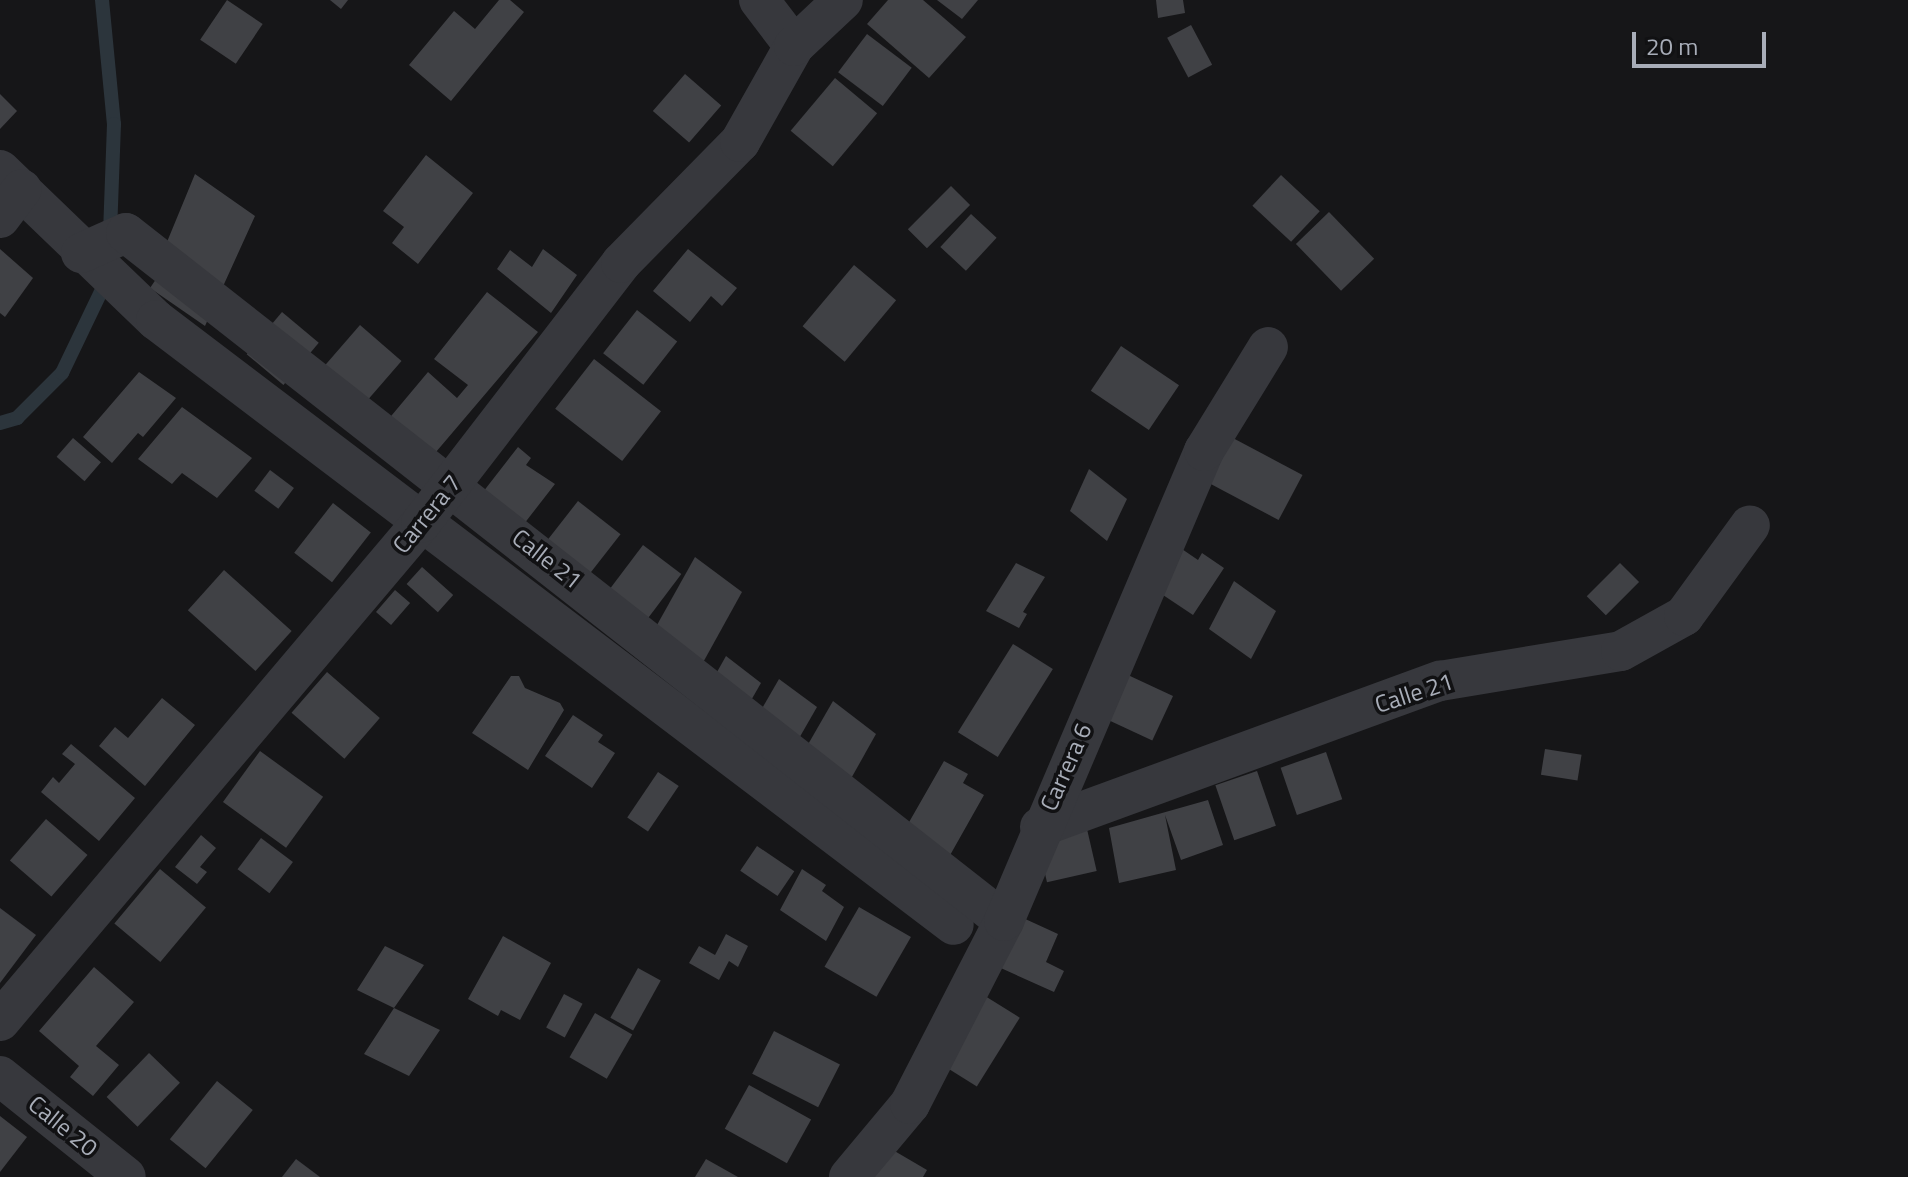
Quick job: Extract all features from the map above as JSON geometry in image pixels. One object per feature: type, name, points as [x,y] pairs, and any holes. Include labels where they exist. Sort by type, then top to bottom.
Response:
[{"type":"street","points":[[759,0],[794,46]]},
{"type":"street","name":"Carrera 7","points":[[0,1021],[421,523],[621,263],[740,142],[794,46],[843,0]]},
{"type":"street","name":"Calle 21","points":[[7,192],[156,320],[954,925]]},
{"type":"street","name":"Calle 21","points":[[81,253],[126,233],[452,484],[1004,921]]},
{"type":"street","name":"Carrera 6","points":[[849,1177],[910,1104],[1004,921],[1040,827],[1204,451],[1268,347]]},
{"type":"street","name":"Calle 21","points":[[1040,827],[1440,681],[1621,651],[1684,616],[1750,525]]},
{"type":"street","name":"Calle 20","points":[[0,1076],[126,1177]]},
{"type":"building","points":[[227,0],[263,24],[236,64],[200,40]]},
{"type":"building","points":[[330,0],[348,0],[341,9]]},
{"type":"building","points":[[499,0],[510,0],[524,12],[451,101],[409,65],[454,11],[475,29]]},
{"type":"building","points":[[888,0],[923,0],[966,37],[929,78],[867,24]]},
{"type":"building","points":[[937,0],[978,0],[962,19]]},
{"type":"building","points":[[1156,0],[1183,0],[1185,13],[1158,18]]},
{"type":"building","points":[[1191,25],[1212,65],[1188,77],[1167,38]]},
{"type":"building","points":[[867,34],[912,68],[883,106],[838,72]]},
{"type":"building","points":[[685,74],[721,105],[689,142],[653,111]]},
{"type":"building","points":[[835,78],[877,113],[833,166],[791,131]]},
{"type":"building","points":[[0,94],[17,111],[0,129]]},
{"type":"building","points":[[426,155],[473,193],[418,264],[392,243],[404,227],[383,211]]},
{"type":"building","points":[[195,174],[255,216],[205,326],[150,288],[169,260],[162,254]]},
{"type":"building","points":[[1281,175],[1320,211],[1291,242],[1252,206]]},
{"type":"building","points":[[951,186],[970,205],[927,248],[908,229]]},
{"type":"building","points":[[1329,212],[1374,259],[1341,291],[1296,244]]},
{"type":"building","points":[[971,214],[997,238],[966,271],[940,247]]},
{"type":"building","points":[[0,249],[33,278],[5,317],[0,313]]},
{"type":"building","points":[[543,249],[577,275],[551,313],[497,269],[510,250],[532,267]]},
{"type":"building","points":[[688,249],[737,288],[722,306],[711,296],[690,322],[653,291]]},
{"type":"building","points":[[854,265],[896,300],[845,362],[803,326]]},
{"type":"building","points":[[487,292],[538,332],[413,479],[371,440],[428,372],[457,398],[468,385],[434,359]]},
{"type":"building","points":[[637,310],[677,341],[643,385],[603,353]]},
{"type":"building","points":[[282,312],[319,343],[283,385],[247,354]]},
{"type":"building","points":[[360,325],[402,361],[349,421],[308,385]]},
{"type":"building","points":[[1121,346],[1179,385],[1149,430],[1091,391]]},
{"type":"building","points":[[594,359],[661,411],[622,461],[555,409]]},
{"type":"building","points":[[139,372],[176,398],[143,437],[138,433],[112,463],[83,437]]},
{"type":"building","points":[[182,407],[252,458],[217,498],[182,473],[172,484],[138,459]]},
{"type":"building","points":[[1231,437],[1303,475],[1279,520],[1207,482]]},
{"type":"building","points":[[73,438],[101,462],[85,481],[57,457]]},
{"type":"building","points":[[518,447],[531,458],[526,465],[555,484],[503,551],[462,519]]},
{"type":"building","points":[[1089,469],[1127,499],[1107,541],[1070,511]]},
{"type":"building","points":[[270,470],[294,488],[278,509],[254,491]]},
{"type":"building","points":[[578,501],[621,534],[571,597],[529,564]]},
{"type":"building","points":[[333,503],[371,533],[332,582],[294,553]]},
{"type":"building","points":[[643,545],[681,574],[631,641],[592,612]]},
{"type":"building","points":[[1176,545],[1198,560],[1202,553],[1224,568],[1193,615],[1148,585]]},
{"type":"building","points":[[695,557],[742,592],[690,686],[643,650]]},
{"type":"building","points":[[1016,563],[1045,577],[1023,612],[1027,614],[1019,628],[986,611]]},
{"type":"building","points":[[1620,563],[1639,582],[1606,615],[1587,596]]},
{"type":"building","points":[[422,567],[453,595],[438,612],[407,584]]},
{"type":"building","points":[[224,570],[292,631],[255,671],[188,610]]},
{"type":"building","points":[[1234,581],[1276,611],[1251,659],[1209,629]]},
{"type":"building","points":[[395,590],[410,603],[391,625],[376,612]]},
{"type":"building","points":[[1013,644],[1053,669],[998,757],[958,732]]},
{"type":"building","points":[[726,656],[761,683],[738,723],[703,697]]},
{"type":"building","points":[[1115,669],[1173,696],[1152,740],[1094,713]]},
{"type":"building","points":[[327,672],[380,718],[344,759],[292,713]]},
{"type":"building","points":[[511,676],[519,676],[525,688],[560,703],[564,710],[528,770],[472,733]]},
{"type":"building","points":[[779,679],[817,707],[786,761],[749,731]]},
{"type":"building","points":[[162,698],[195,725],[145,786],[99,746],[115,727],[128,738]]},
{"type":"building","points":[[833,701],[876,734],[839,800],[795,767]]},
{"type":"building","points":[[573,715],[603,735],[598,742],[615,753],[592,788],[545,756]]},
{"type":"building","points":[[71,744],[135,798],[99,841],[41,792],[53,777],[59,783],[75,764],[62,754]]},
{"type":"building","points":[[1545,749],[1582,755],[1577,780],[1541,775]]},
{"type":"building","points":[[260,751],[323,797],[286,848],[223,802]]},
{"type":"building","points":[[1326,752],[1342,799],[1297,815],[1281,768]]},
{"type":"building","points":[[944,761],[968,774],[963,783],[984,795],[949,857],[904,831]]},
{"type":"building","points":[[1257,771],[1276,826],[1234,840],[1215,785]]},
{"type":"building","points":[[658,772],[679,786],[648,832],[627,818]]},
{"type":"building","points":[[1208,800],[1223,845],[1181,860],[1165,815],[1176,870],[1119,883],[1109,828]]},
{"type":"building","points":[[46,819],[88,855],[51,897],[10,861]]},
{"type":"building","points":[[1087,829],[1097,871],[1047,882],[1037,840]]},
{"type":"building","points":[[201,835],[216,848],[200,867],[207,872],[197,884],[175,867]]},
{"type":"building","points":[[261,838],[293,862],[269,893],[238,869]]},
{"type":"building","points":[[757,846],[794,871],[778,896],[740,871]]},
{"type":"building","points":[[160,869],[206,908],[160,962],[114,923]]},
{"type":"building","points":[[802,869],[826,885],[822,891],[844,907],[826,941],[780,910]]},
{"type":"building","points":[[997,906],[1058,934],[1046,962],[1064,971],[1054,992],[974,956]]},
{"type":"building","points":[[859,907],[911,937],[876,997],[824,967]]},
{"type":"building","points":[[0,908],[36,935],[0,983]]},
{"type":"building","points":[[726,934],[748,946],[738,967],[729,961],[719,980],[689,963],[699,946],[715,955]]},
{"type":"building","points":[[503,936],[551,963],[520,1020],[501,1010],[498,1016],[468,999]]},
{"type":"building","points":[[385,946],[424,965],[394,1008],[357,990]]},
{"type":"building","points":[[94,967],[134,1002],[96,1046],[119,1065],[93,1096],[70,1077],[79,1066],[39,1031]]},
{"type":"building","points":[[638,968],[661,981],[633,1030],[610,1018]]},
{"type":"building","points":[[564,994],[583,1004],[565,1037],[546,1028]]},
{"type":"building","points":[[985,996],[1020,1018],[977,1086],[942,1065]]},
{"type":"building","points":[[394,1008],[440,1030],[409,1076],[364,1054]]},
{"type":"building","points":[[595,1013],[632,1034],[607,1079],[570,1057]]},
{"type":"building","points":[[774,1031],[840,1065],[818,1107],[752,1074]]},
{"type":"building","points":[[149,1053],[180,1083],[138,1127],[107,1097]]},
{"type":"building","points":[[217,1081],[253,1110],[206,1168],[170,1139]]},
{"type":"building","points":[[749,1085],[811,1119],[787,1163],[725,1129]]},
{"type":"building","points":[[0,1116],[27,1137],[0,1172]]},
{"type":"building","points":[[886,1146],[927,1170],[923,1177],[868,1177]]},
{"type":"building","points":[[296,1159],[320,1177],[282,1177]]},
{"type":"building","points":[[706,1159],[738,1177],[695,1177]]},
{"type":"waterway","points":[[102,0],[114,124],[110,235]]},
{"type":"waterway","points":[[0,423],[17,418],[62,373],[107,279]]}]
